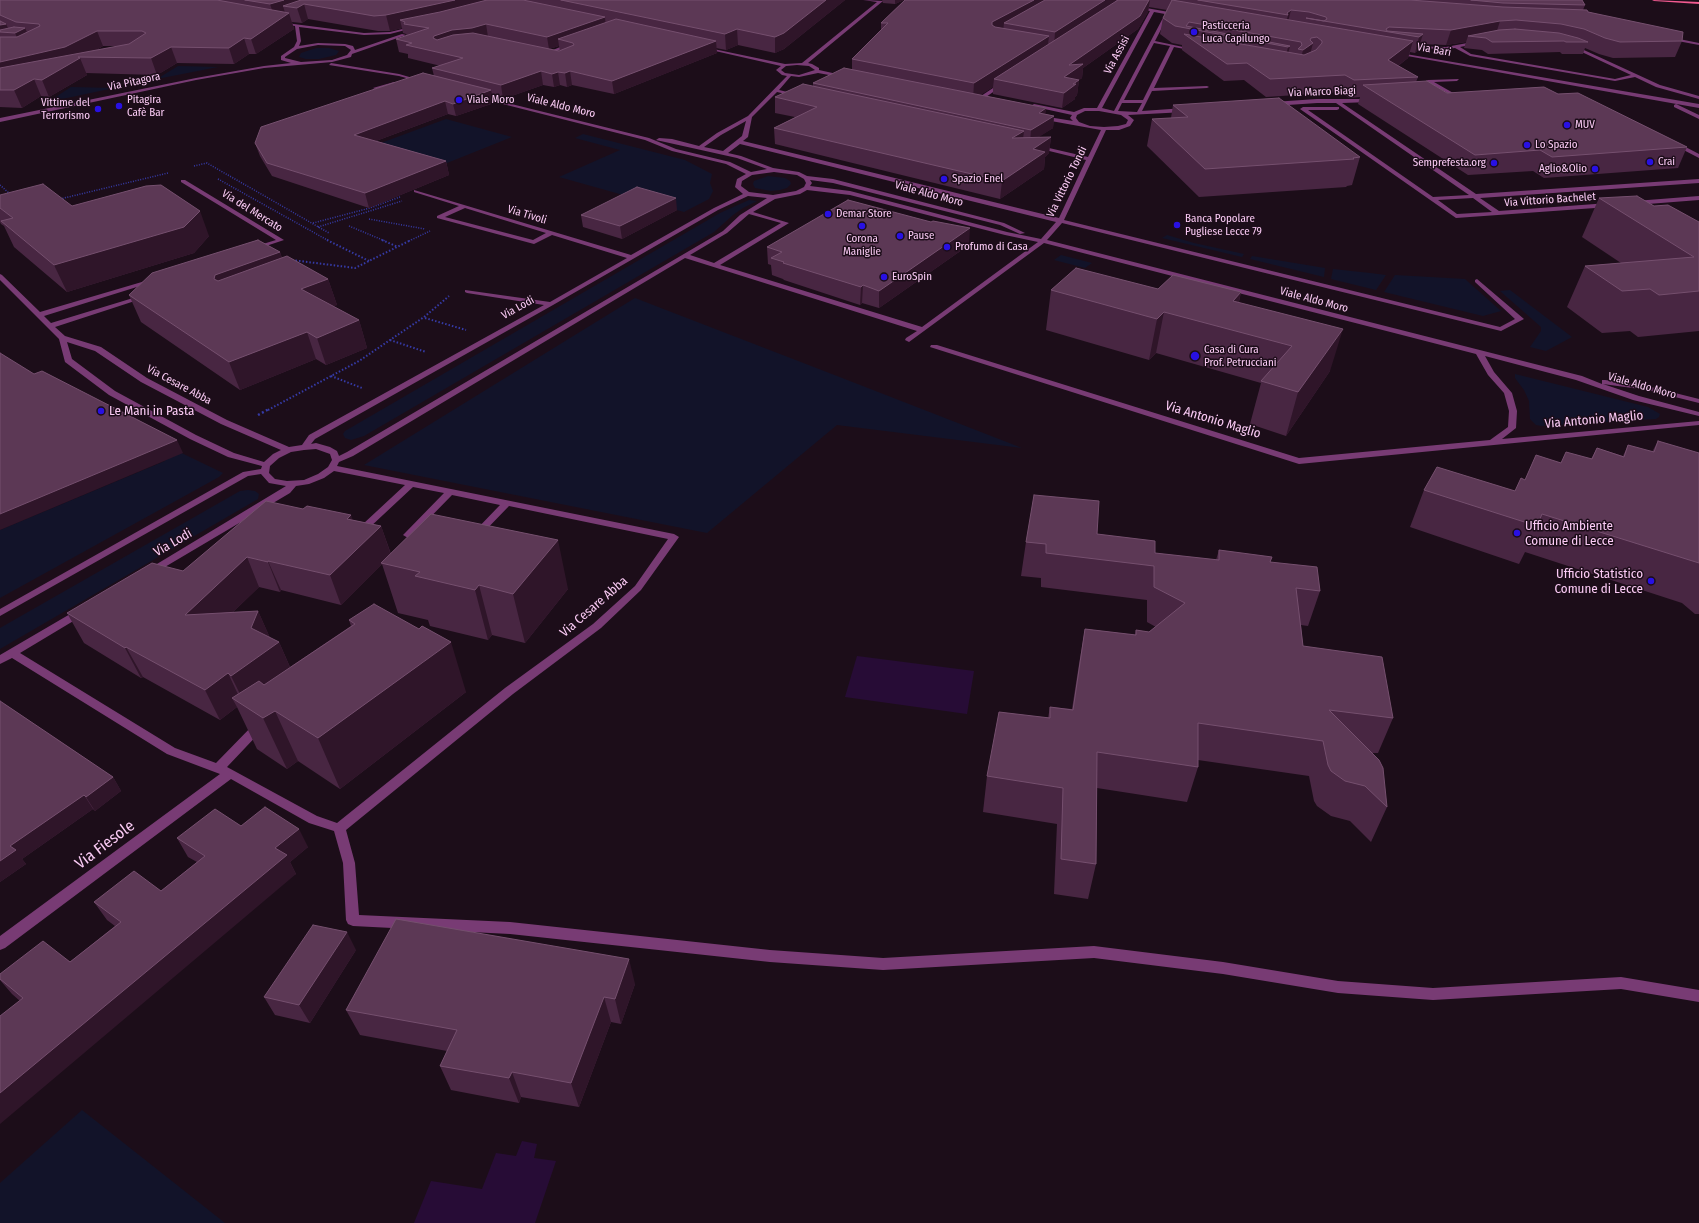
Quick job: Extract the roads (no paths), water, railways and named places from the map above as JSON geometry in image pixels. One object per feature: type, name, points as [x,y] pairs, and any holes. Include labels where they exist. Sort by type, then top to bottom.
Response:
[{"type":"main road","points":[[1654,0],[1699,4]]},
{"type":"street","points":[[804,64],[881,1],[865,0]]},
{"type":"street","points":[[1130,6],[1182,15]]},
{"type":"street","name":"Via Assisi","points":[[1099,109],[1153,10]]},
{"type":"street","name":"Via Assisi","points":[[1116,111],[1168,13]]},
{"type":"street","points":[[285,19],[274,22],[364,34],[390,33],[419,26]]},
{"type":"street","points":[[297,26],[310,32]]},
{"type":"street","points":[[296,48],[299,41],[297,26]]},
{"type":"street","name":"Via Pitagora","points":[[2,120],[196,79],[264,67],[321,63],[351,56],[422,29],[366,40]]},
{"type":"street","points":[[1660,37],[1699,44]]},
{"type":"street","points":[[318,38],[330,44]]},
{"type":"street","points":[[1400,46],[1422,48],[1456,46],[1487,40]]},
{"type":"street","points":[[277,58],[296,48],[352,42]]},
{"type":"street","points":[[550,52],[577,42]]},
{"type":"street","points":[[1153,42],[1202,52]]},
{"type":"street","points":[[335,44],[351,47],[353,50],[351,56]]},
{"type":"street","points":[[1562,44],[1576,47],[1658,86],[1699,98]]},
{"type":"street","points":[[1139,112],[1172,46]]},
{"type":"street","points":[[1456,46],[1470,55],[1615,80],[1624,84]]},
{"type":"street","points":[[700,47],[785,65],[804,64],[815,67],[817,71]]},
{"type":"street","points":[[542,50],[557,54]]},
{"type":"street","name":"Via Bari","points":[[1391,52],[1699,106]]},
{"type":"street","points":[[1459,64],[1470,55]]},
{"type":"street","name":"Via Pitagora","points":[[283,56],[283,58],[287,61],[302,64]]},
{"type":"street","name":"Via Pitagora","points":[[196,79],[264,62]]},
{"type":"street","points":[[321,63],[341,64],[427,82]]},
{"type":"street","points":[[363,63],[400,76]]},
{"type":"street","points":[[785,65],[780,67],[778,70],[779,72],[790,75],[807,75],[817,71],[846,77]]},
{"type":"street","points":[[701,148],[719,134],[750,118],[790,75]]},
{"type":"street","points":[[1615,80],[1635,76]]},
{"type":"street","points":[[375,88],[412,79]]},
{"type":"street","points":[[973,104],[1010,80]]},
{"type":"street","points":[[1453,95],[1428,81],[1457,80]]},
{"type":"street","points":[[1150,90],[1207,87]]},
{"type":"street","points":[[1627,89],[1631,95]]},
{"type":"street","points":[[775,90],[805,97]]},
{"type":"street","name":"Viale Aldo Moro","points":[[473,94],[647,139],[674,150],[728,163],[750,174],[774,170]]},
{"type":"street","points":[[1446,96],[1460,95]]},
{"type":"street","points":[[985,96],[992,98]]},
{"type":"street","name":"Via Marco Biagi","points":[[1269,104],[1317,101],[1337,102],[1378,100]]},
{"type":"street","points":[[1121,102],[1144,101]]},
{"type":"street","points":[[1665,101],[1699,117]]},
{"type":"street","points":[[966,102],[981,105]]},
{"type":"street","name":"Via Vittorio Bachelet","points":[[1337,102],[1441,172],[1499,214]]},
{"type":"street","points":[[1030,105],[1075,114],[1084,110],[1099,109],[1116,111],[1131,120],[1162,118]]},
{"type":"street","name":"Via Marco Biagi","points":[[1295,110],[1345,107]]},
{"type":"street","points":[[1123,114],[1190,109]]},
{"type":"street","name":"Via Vittorio Bachelet","points":[[1303,109],[1456,216],[1614,205]]},
{"type":"street","points":[[1075,114],[1073,118],[1077,123]]},
{"type":"street","points":[[1033,116],[1104,129],[1119,128],[1128,124],[1131,120]]},
{"type":"street","points":[[724,153],[745,137],[750,118]]},
{"type":"street","name":"Via Vittorio Tondi","points":[[1043,241],[1061,220],[1104,129]]},
{"type":"street","name":"Viale Aldo Moro","points":[[647,139],[672,141],[724,153],[774,170],[799,174],[806,178],[833,181],[994,222],[1043,241]]},
{"type":"street","points":[[740,142],[1501,329],[1520,319],[1476,280]]},
{"type":"street","points":[[1671,142],[1699,156]]},
{"type":"street","points":[[1028,145],[1089,159]]},
{"type":"street","points":[[747,194],[738,187],[739,180],[750,174]]},
{"type":"street","points":[[806,178],[809,183],[806,188]]},
{"type":"street","name":"Via del Mercato","points":[[184,181],[281,240],[250,249]]},
{"type":"street","name":"Via Vittorio Bachelet","points":[[1433,199],[1699,181]]},
{"type":"street","name":"Viale Aldo Moro","points":[[747,194],[773,198],[798,193],[806,188],[850,193],[1580,378],[1646,388],[1699,401]]},
{"type":"street","name":"Via Tivoli","points":[[416,191],[631,257]]},
{"type":"street","name":"Via Lodi","points":[[304,447],[312,437],[551,304],[716,209],[747,194]]},
{"type":"street","points":[[334,464],[334,453],[327,449],[316,446],[304,447],[288,450],[276,456],[266,468],[265,474],[272,481],[287,484],[306,482],[321,476],[334,464],[350,454],[725,232],[742,216],[773,198]]},
{"type":"street","points":[[1630,204],[1699,198]]},
{"type":"street","points":[[465,206],[439,217],[534,242],[550,233]]},
{"type":"street","points":[[715,265],[786,223],[748,212]]},
{"type":"street","points":[[909,340],[1043,241]]},
{"type":"street","points":[[685,256],[923,330]]},
{"type":"street","name":"Via Cesare Abba","points":[[0,276],[62,338],[98,349],[144,380],[224,422],[288,450]]},
{"type":"street","points":[[39,315],[159,278]]},
{"type":"street","points":[[467,291],[551,304]]},
{"type":"street","points":[[49,326],[151,294]]},
{"type":"street","points":[[62,338],[68,360],[112,393],[193,437],[232,455],[266,468]]},
{"type":"street","name":"Via Antonio Maglio","points":[[934,347],[1300,461],[1699,423]]},
{"type":"street","name":"Via Antonio Maglio","points":[[1479,353],[1492,373],[1508,393],[1513,411],[1512,428],[1492,442]]},
{"type":"street","name":"Viale Aldo Moro","points":[[1580,378],[1636,398],[1699,414]]},
{"type":"street","name":"Via Cesare Abba","points":[[334,464],[411,484],[674,537],[638,588],[597,626],[509,691],[339,828]]},
{"type":"street","name":"Via Lodi","points":[[0,613],[246,474],[266,468]]},
{"type":"street","name":"Via Lodi","points":[[141,577],[286,491],[294,483]]},
{"type":"street","points":[[366,526],[411,484]]},
{"type":"street","points":[[408,535],[450,492]]},
{"type":"street","points":[[472,540],[507,503]]},
{"type":"street","points":[[0,660],[86,609]]},
{"type":"street","points":[[12,653],[171,751],[230,773],[313,820],[339,828],[349,863],[353,920],[510,928],[770,956],[883,964],[1094,952],[1224,968],[1346,988],[1433,994],[1621,983],[1699,996]]},
{"type":"street","points":[[219,768],[264,720]]},
{"type":"street","name":"Via Fiesole","points":[[0,944],[230,773]]},
{"type":"place","name":"Pasticceria Luca Capilungo","points":[[1194,32]]},
{"type":"place","name":"Viale Moro","points":[[459,100]]},
{"type":"place","name":"Pitagira Cafè Bar","points":[[119,106]]},
{"type":"place","name":"Vittime del Terrorismo","points":[[98,109]]},
{"type":"place","name":"MUV","points":[[1567,125]]},
{"type":"place","name":"Lo Spazio","points":[[1527,145]]},
{"type":"place","name":"Crai","points":[[1650,162]]},
{"type":"place","name":"Semprefesta.org","points":[[1494,163]]},
{"type":"place","name":"Aglio&Olio","points":[[1595,169]]},
{"type":"place","name":"Spazio Enel","points":[[944,179]]},
{"type":"place","name":"Demar Store","points":[[828,214]]},
{"type":"place","name":"Banca Popolare Pugliese Lecce 79","points":[[1177,225]]},
{"type":"place","name":"Corona Maniglie","points":[[862,226]]},
{"type":"place","name":"Pause","points":[[900,236]]},
{"type":"place","name":"Profumo di Casa","points":[[947,247]]},
{"type":"place","name":"EuroSpin","points":[[884,277]]},
{"type":"place","name":"Casa di Cura Prof. Petrucciani","points":[[1195,356]]},
{"type":"place","name":"Le Mani in Pasta","points":[[101,411]]},
{"type":"place","name":"Ufficio Ambiente Comune di Lecce","points":[[1517,533]]},
{"type":"place","name":"Ufficio Statistico Comune di Lecce","points":[[1651,581]]}]
